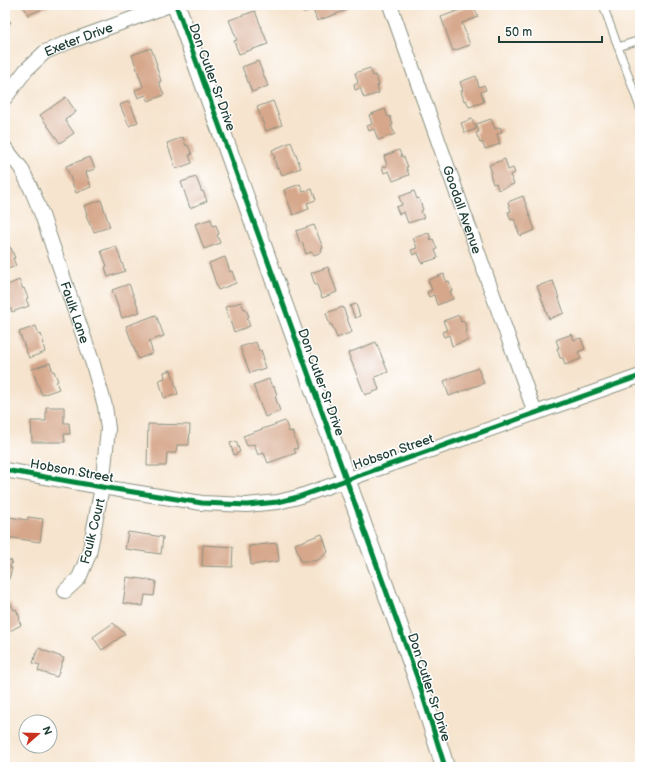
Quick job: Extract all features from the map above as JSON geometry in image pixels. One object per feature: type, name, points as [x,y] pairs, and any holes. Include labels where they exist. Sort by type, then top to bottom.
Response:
[{"type":"street","name":"Exeter Drive","points":[[5,98],[26,70],[45,52],[71,40],[170,5]]},
{"type":"street","name":"Don Cutler Sr Drive","points":[[176,5],[417,677],[444,767]]},
{"type":"street","name":"Goodall Avenue","points":[[390,5],[535,413]]},
{"type":"street","name":"Faulk Lane","points":[[5,148],[21,168],[33,193],[92,361],[105,406],[108,429],[102,487]]},
{"type":"street","name":"Hobson Street","points":[[5,470],[202,503],[247,505],[278,502],[346,480],[640,376]]},
{"type":"street","name":"Faulk Court","points":[[65,591],[79,578],[89,554],[102,487]]},
{"type":"lane","points":[[603,5],[640,108]]},
{"type":"lane","points":[[618,47],[640,40]]},
{"type":"building","points":[[23,5],[52,5],[28,15]]},
{"type":"building","points":[[300,5],[345,5],[347,10],[317,21],[313,9],[303,13]]},
{"type":"building","points":[[474,5],[478,17],[462,23],[470,45],[453,51],[441,17]]},
{"type":"building","points":[[255,11],[268,44],[239,54],[234,41],[237,40],[229,20]]},
{"type":"building","points":[[5,17],[11,22],[5,30]]},
{"type":"building","points":[[151,48],[161,81],[159,82],[164,95],[148,101],[146,95],[138,98],[135,90],[143,87],[132,55]]},
{"type":"building","points":[[258,61],[268,86],[252,92],[242,67]]},
{"type":"building","points":[[370,68],[379,85],[377,86],[379,93],[364,98],[360,88],[355,90],[354,85],[358,83],[355,73]]},
{"type":"building","points":[[476,76],[479,87],[484,85],[486,90],[481,92],[484,102],[469,107],[466,100],[464,101],[461,91],[463,90],[460,82]]},
{"type":"building","points":[[66,97],[76,112],[65,120],[74,133],[60,143],[40,115]]},
{"type":"building","points":[[129,101],[138,122],[129,126],[120,105]]},
{"type":"building","points":[[273,101],[282,125],[266,131],[257,107]]},
{"type":"building","points":[[385,109],[388,117],[390,116],[393,125],[391,126],[395,134],[378,140],[374,129],[369,131],[367,126],[372,124],[369,115]]},
{"type":"building","points":[[472,119],[476,129],[465,133],[461,123]]},
{"type":"building","points":[[491,119],[495,129],[500,127],[502,132],[497,134],[500,144],[485,149],[482,142],[480,143],[476,133],[479,132],[476,124]]},
{"type":"building","points":[[183,137],[186,146],[188,145],[192,155],[189,155],[192,163],[176,169],[167,143]]},
{"type":"building","points":[[291,142],[301,168],[282,175],[279,168],[277,169],[272,150]]},
{"type":"building","points":[[399,150],[408,167],[406,167],[409,175],[393,181],[389,171],[384,173],[382,167],[387,166],[384,156]]},
{"type":"building","points":[[90,157],[95,169],[86,172],[91,187],[76,193],[66,166]]},
{"type":"building","points":[[505,159],[508,170],[513,168],[515,173],[510,175],[514,184],[498,190],[496,183],[493,184],[490,174],[492,173],[489,165]]},
{"type":"building","points":[[196,177],[207,201],[190,208],[181,182]]},
{"type":"building","points":[[300,184],[303,192],[312,189],[316,200],[307,203],[309,209],[293,215],[284,190]]},
{"type":"building","points":[[414,191],[417,199],[419,198],[423,210],[421,211],[424,218],[408,223],[404,212],[399,214],[396,207],[402,205],[399,197]]},
{"type":"building","points":[[523,196],[535,230],[520,236],[514,219],[511,220],[508,212],[511,211],[508,202]]},
{"type":"building","points":[[101,200],[110,227],[94,232],[86,215],[84,206]]},
{"type":"building","points":[[211,219],[213,226],[216,225],[220,243],[204,249],[195,224]]},
{"type":"building","points":[[314,225],[323,248],[321,249],[322,252],[314,255],[312,252],[306,254],[296,231]]},
{"type":"building","points":[[429,233],[431,240],[433,239],[437,249],[435,250],[438,258],[422,263],[418,253],[413,255],[411,250],[417,248],[413,238]]},
{"type":"building","points":[[5,240],[11,248],[16,266],[5,270]]},
{"type":"building","points":[[116,246],[125,271],[108,277],[105,267],[107,266],[101,251]]},
{"type":"building","points":[[225,257],[230,272],[232,271],[236,283],[218,290],[209,263]]},
{"type":"building","points":[[328,267],[337,292],[322,298],[311,273]]},
{"type":"building","points":[[444,274],[446,282],[449,281],[453,299],[437,305],[434,295],[429,297],[427,292],[432,290],[428,280]]},
{"type":"building","points":[[19,280],[28,298],[26,299],[29,306],[12,312],[5,293],[5,286]]},
{"type":"building","points":[[553,281],[564,313],[549,319],[537,286]]},
{"type":"building","points":[[129,284],[140,312],[122,318],[112,290]]},
{"type":"building","points":[[241,302],[249,317],[247,318],[250,326],[234,332],[225,307]]},
{"type":"building","points":[[356,304],[360,316],[355,318],[350,306]]},
{"type":"building","points":[[343,307],[352,332],[337,338],[326,313]]},
{"type":"building","points":[[156,315],[164,336],[149,341],[153,353],[138,359],[126,326]]},
{"type":"building","points":[[459,315],[461,322],[464,321],[467,331],[465,332],[468,340],[452,346],[449,335],[444,337],[442,332],[447,330],[443,321]]},
{"type":"building","points":[[36,326],[39,335],[41,334],[45,352],[29,358],[19,332]]},
{"type":"building","points":[[572,334],[574,340],[581,338],[585,349],[578,352],[581,359],[565,365],[563,358],[560,358],[556,340]]},
{"type":"building","points":[[256,342],[259,351],[261,350],[265,368],[250,373],[240,347]]},
{"type":"building","points":[[376,342],[388,372],[375,377],[379,390],[365,395],[348,353]]},
{"type":"building","points":[[50,363],[58,381],[56,382],[59,389],[42,395],[32,369]]},
{"type":"building","points":[[478,368],[484,383],[449,396],[444,381]]},
{"type":"building","points":[[171,370],[178,394],[164,398],[159,380],[165,378],[164,372]]},
{"type":"building","points":[[269,379],[272,387],[274,386],[277,395],[275,396],[280,411],[265,417],[253,385]]},
{"type":"building","points":[[46,407],[64,407],[64,423],[69,423],[70,434],[64,434],[65,442],[32,442],[31,421],[46,421]]},
{"type":"building","points":[[285,421],[289,432],[292,431],[298,448],[294,449],[296,453],[268,463],[264,453],[258,455],[254,444],[247,446],[243,436]]},
{"type":"building","points":[[148,424],[190,425],[189,445],[177,445],[176,453],[167,453],[166,466],[147,466]]},
{"type":"building","points":[[236,441],[240,452],[234,455],[230,443]]},
{"type":"building","points":[[9,517],[27,520],[28,517],[43,519],[40,542],[6,537]]},
{"type":"building","points":[[128,532],[163,537],[161,554],[125,549]]},
{"type":"building","points":[[322,534],[328,552],[318,560],[301,561],[295,544]]},
{"type":"building","points":[[277,543],[279,561],[251,565],[249,546]]},
{"type":"building","points":[[203,545],[233,547],[232,567],[202,566]]},
{"type":"building","points":[[5,559],[12,561],[10,568],[12,568],[5,586]]},
{"type":"building","points":[[127,577],[156,581],[154,596],[145,595],[143,606],[123,603]]},
{"type":"building","points":[[10,602],[14,610],[16,609],[21,625],[6,633],[5,605]]},
{"type":"building","points":[[113,623],[125,634],[102,650],[93,637]]},
{"type":"building","points":[[38,648],[64,658],[57,677],[38,671],[40,665],[33,663]]},
{"type":"cycle path","points":[[176,5],[417,677],[445,767]]},
{"type":"cycle path","points":[[5,470],[202,503],[247,505],[278,502],[298,497],[640,376]]}]
